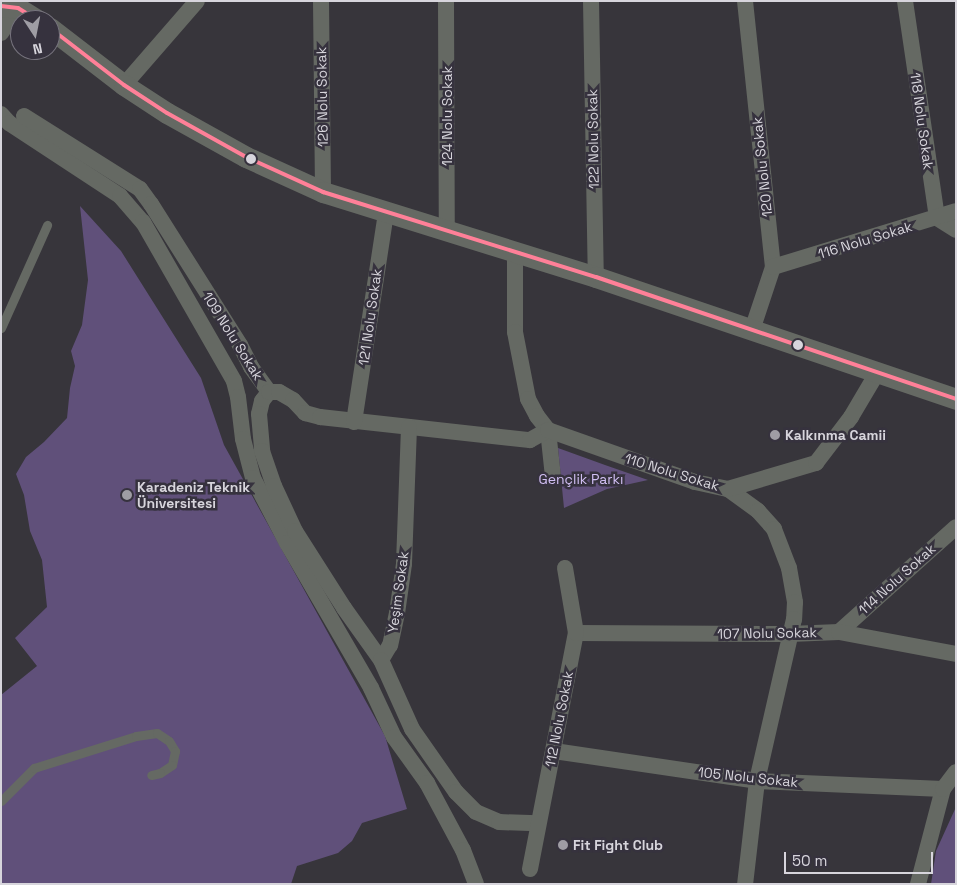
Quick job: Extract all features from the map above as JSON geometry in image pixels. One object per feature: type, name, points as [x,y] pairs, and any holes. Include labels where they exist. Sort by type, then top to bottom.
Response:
[{"type":"street","points":[[124,84],[197,1]]},
{"type":"street","name":"126 Nolu Sokak","points":[[321,1],[323,192]]},
{"type":"street","name":"124 Nolu Sokak","points":[[446,1],[447,231]]},
{"type":"street","name":"122 Nolu Sokak","points":[[591,1],[596,277]]},
{"type":"street","name":"120 Nolu Sokak","points":[[745,1],[773,267],[752,330]]},
{"type":"street","name":"118 Nolu Sokak","points":[[905,1],[937,218]]},
{"type":"street","points":[[1,33],[13,7]]},
{"type":"street","points":[[60,36],[124,84],[167,113],[246,157],[323,192],[596,277],[956,399]]},
{"type":"street","points":[[1,114],[9,124],[120,196],[143,222],[234,381],[243,439],[253,478],[287,543],[371,688],[394,737],[428,783],[463,850],[476,884]]},
{"type":"street","name":"109 Nolu Sokak","points":[[24,116],[140,189],[151,204],[268,392],[262,400],[258,414],[262,451],[274,486],[295,531],[344,608],[382,660]]},
{"type":"street","name":"116 Nolu Sokak","points":[[773,267],[956,211]]},
{"type":"street","name":"121 Nolu Sokak","points":[[354,422],[386,212]]},
{"type":"street","points":[[937,218],[956,230]]},
{"type":"street","points":[[515,252],[515,332],[528,399],[537,416],[548,430],[553,477]]},
{"type":"street","points":[[728,489],[816,463],[851,417],[877,373]]},
{"type":"street","points":[[268,392],[278,392],[286,396],[305,413],[320,418],[530,440],[548,430]]},
{"type":"street","name":"Yeşim Sokak","points":[[382,660],[390,645],[404,564],[409,427]]},
{"type":"street","name":"110 Nolu Sokak","points":[[548,430],[696,482],[728,489],[758,511],[774,529],[789,568],[795,602],[790,634],[757,781],[745,884]]},
{"type":"street","name":"114 Nolu Sokak","points":[[839,632],[956,527]]},
{"type":"street","name":"112 Nolu Sokak","points":[[530,870],[537,823],[554,751],[576,633],[565,568]]},
{"type":"street","name":"107 Nolu Sokak","points":[[576,633],[790,634],[839,632],[956,654]]},
{"type":"street","points":[[382,660],[412,729],[456,792],[476,812],[499,822],[537,823]]},
{"type":"street","name":"105 Nolu Sokak","points":[[554,751],[757,781],[943,789]]},
{"type":"street","points":[[918,884],[943,789],[956,772]]},
{"type":"lane","points":[[1,328],[47,225]]},
{"type":"lane","points":[[1,801],[34,768],[127,739],[157,732],[169,741],[175,751],[172,765],[160,773],[151,775]]},
{"type":"green space","name":"Karadeniz Teknik Üniversitesi","points":[[80,206],[121,251],[201,378],[224,445],[385,736],[407,809],[362,823],[352,841],[338,853],[297,866],[291,884],[1,884],[1,695],[37,666],[15,638],[47,607],[42,560],[30,531],[24,495],[16,474],[26,457],[44,442],[67,418],[70,388],[75,366],[71,351],[82,325],[88,280]]},
{"type":"green space","name":"Gençlik Parkı","points":[[558,448],[648,480],[607,489],[564,508]]},
{"type":"green space","points":[[956,807],[956,884],[931,884],[936,851]]},
{"type":"transit line","points":[[1,6],[21,10]]},
{"type":"transit line","points":[[60,36],[124,85],[167,113],[246,157],[323,192],[596,277],[956,399]]},
{"type":"place","name":"Kalkınma Camii","points":[[775,435]]},
{"type":"place","name":"Karadeniz Teknik Üniversitesi","points":[[127,495]]},
{"type":"place","name":"Fit Fight Club","points":[[563,845]]}]
